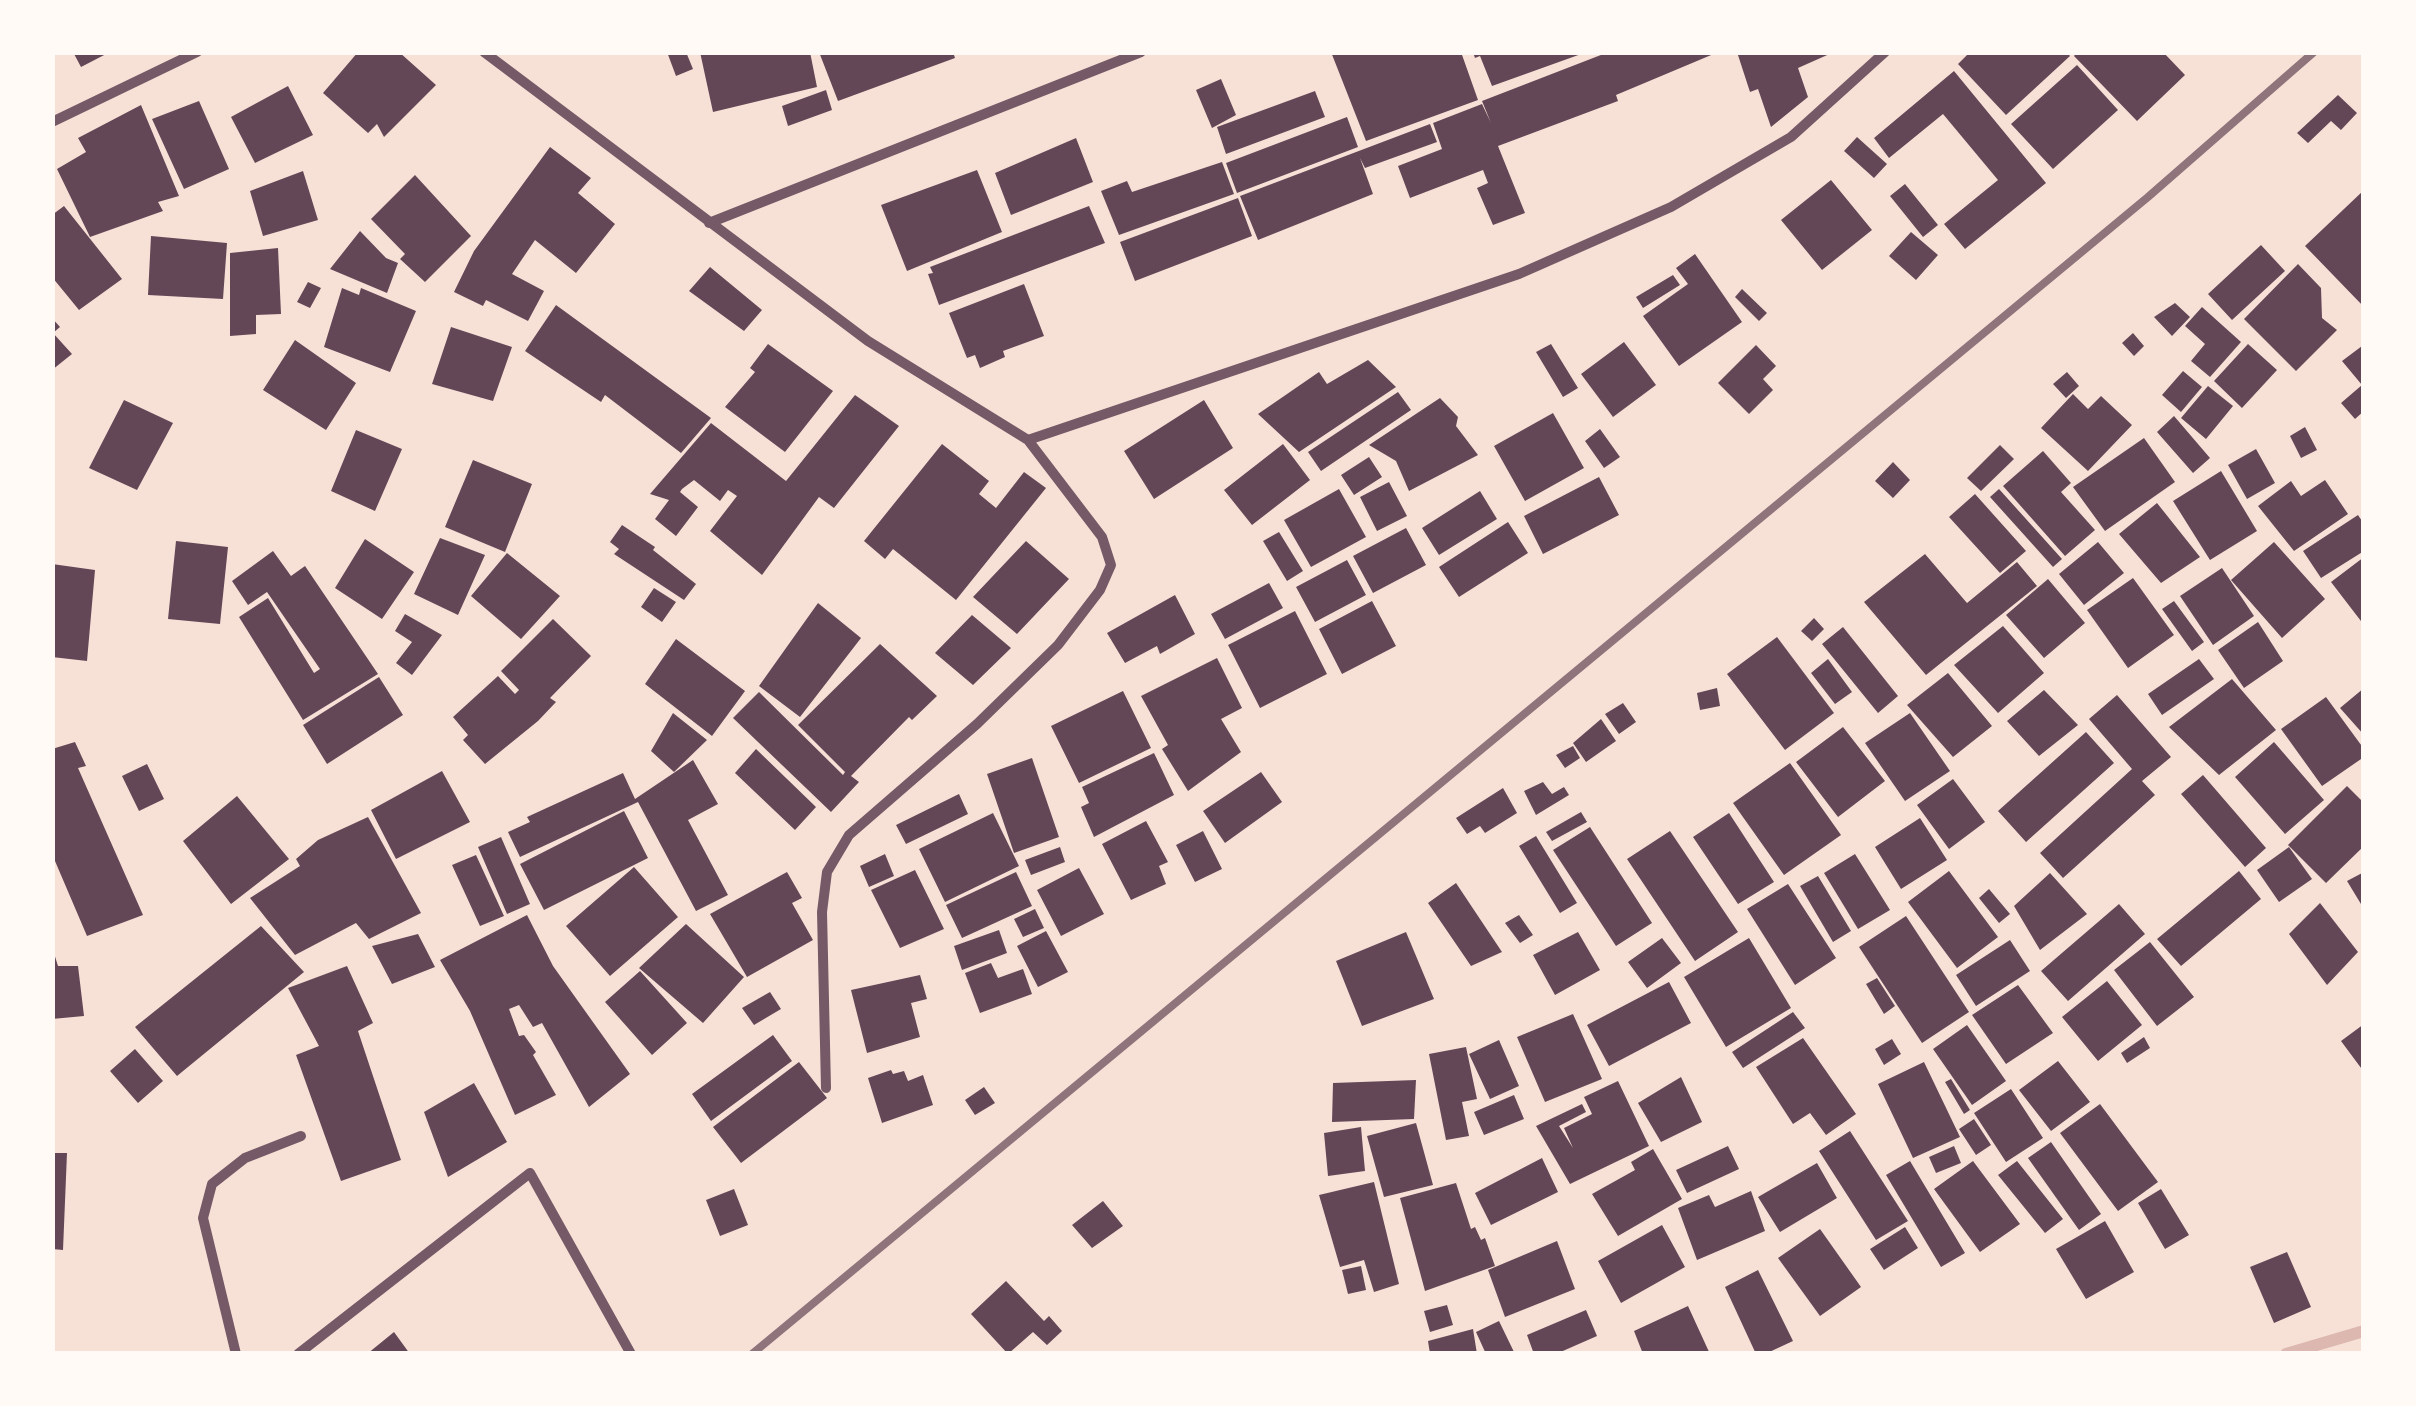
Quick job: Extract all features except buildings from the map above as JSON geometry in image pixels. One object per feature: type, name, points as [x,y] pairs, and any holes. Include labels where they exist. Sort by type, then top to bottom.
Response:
[{"type":"street","points":[[52,122],[197,52]]},
{"type":"street","points":[[484,52],[868,340],[1028,440],[1102,536],[1111,564],[1100,590],[1058,644],[977,724],[849,835],[826,872],[822,912],[826,1088]]},
{"type":"street","points":[[709,223],[1141,52]]},
{"type":"street","points":[[1028,440],[1519,274],[1671,206],[1791,137],[1885,52]]},
{"type":"street","points":[[236,1354],[202,1218],[212,1184],[244,1158],[301,1136]]},
{"type":"street","points":[[298,1354],[530,1173],[631,1354]]},
{"type":"waterway","points":[[2286,1354],[2364,1331]]},
{"type":"railway","points":[[752,1354],[2148,197],[2314,52]]}]
